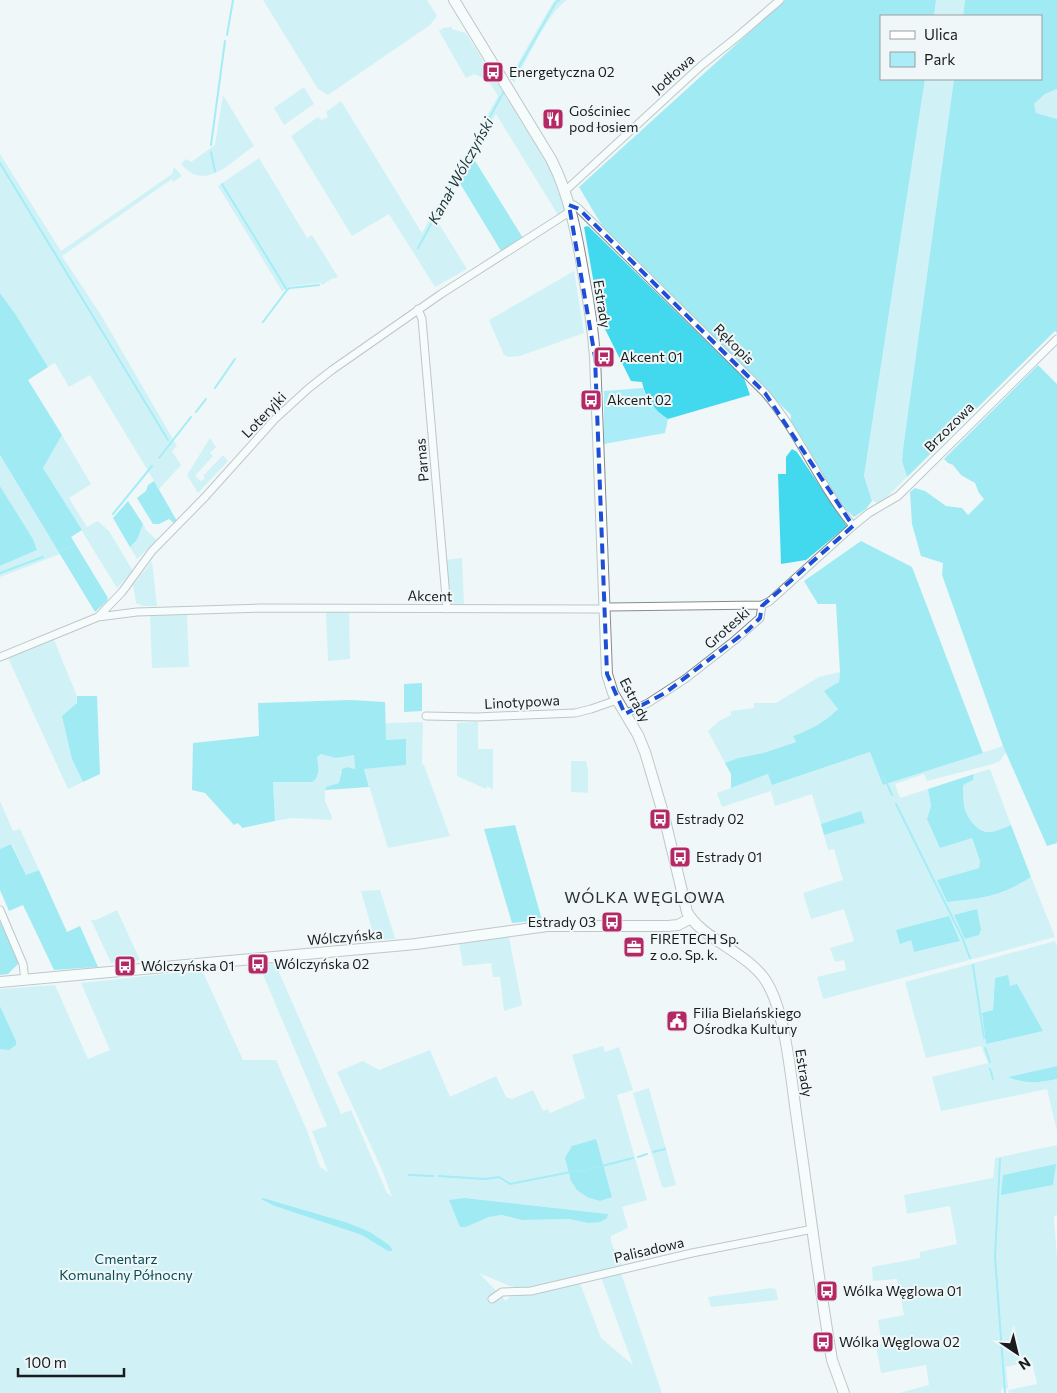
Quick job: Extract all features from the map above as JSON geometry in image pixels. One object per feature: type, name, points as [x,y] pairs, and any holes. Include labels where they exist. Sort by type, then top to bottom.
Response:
[{"type":"main road","name":"Estrady","points":[[454,0],[551,159],[570,208],[582,263],[594,340],[607,674],[617,700],[638,735],[645,752],[664,816],[682,896],[691,918],[751,964],[766,980],[782,1024],[832,1360],[844,1393]]},
{"type":"main road","name":"Wólczyńska","points":[[0,982],[416,944],[547,926],[668,926],[678,925],[691,918]]},
{"type":"street","name":"Jodłowa","points":[[565,191],[702,64],[754,24],[780,0]]},
{"type":"street","name":"Rękopis","points":[[570,208],[574,205],[579,209],[765,394],[779,410],[824,486],[853,526]]},
{"type":"street","name":"Loteryjki","points":[[0,657],[98,617],[122,592],[152,551],[205,497],[275,419],[317,381],[418,309],[570,208]]},
{"type":"street","name":"Parnas","points":[[418,309],[422,319],[447,609]]},
{"type":"street","name":"Brzozowa","points":[[853,526],[875,509],[898,496],[1057,339]]},
{"type":"street","name":"Groteski","points":[[625,714],[664,693],[735,640],[760,618],[762,605],[770,601],[853,526]]},
{"type":"street","name":"Akcent","points":[[98,617],[137,612],[261,608],[600,610],[604,608],[762,605]]},
{"type":"street","name":"Linotypowa","points":[[426,716],[496,716],[575,712],[591,710],[617,700]]},
{"type":"street","points":[[0,910],[23,964],[25,980]]},
{"type":"street","name":"Palisadowa","points":[[492,1299],[502,1292],[531,1291],[692,1253],[813,1229]]},
{"type":"highlighted area","points":[[569,205],[579,209],[765,393],[853,526],[762,606],[760,618],[748,630],[665,693],[625,714],[607,674],[595,357]]},
{"type":"green space","points":[[263,0],[427,0],[437,16],[430,25],[328,95],[318,89]]},
{"type":"green space","points":[[556,0],[567,0],[552,15],[514,83],[510,77]]},
{"type":"green space","points":[[936,0],[965,0],[963,15],[934,15]]},
{"type":"green space","points":[[452,27],[452,29],[466,33],[506,97],[549,167],[565,210],[558,215],[496,114],[436,219],[467,269],[435,287],[389,214],[352,236],[291,136],[318,117],[322,120],[328,117],[326,112],[341,101],[422,233],[498,96],[488,80],[474,74],[466,78],[439,31],[443,28]]},
{"type":"green space","points":[[925,80],[954,80],[903,449],[902,461],[907,477],[880,504],[872,501],[864,476]]},
{"type":"green space","points":[[304,87],[314,104],[284,125],[274,108]]},
{"type":"green space","points":[[1057,89],[1057,119],[1036,113],[1034,104],[1045,94]]},
{"type":"green space","points":[[223,95],[254,146],[219,172],[200,176],[190,172],[181,164],[186,159],[191,162],[215,145]]},
{"type":"green space","points":[[0,154],[61,251],[172,174],[174,167],[182,176],[173,182],[172,179],[62,256],[101,315],[177,446],[172,451],[181,465],[159,489],[90,375],[69,387],[55,363],[48,367],[0,293]]},
{"type":"green space","points":[[259,158],[307,238],[312,235],[338,277],[322,285],[320,283],[291,286],[282,291],[218,186]]},
{"type":"green space","points":[[574,271],[584,333],[520,356],[509,357],[504,355],[489,320]]},
{"type":"green space","points":[[643,388],[652,406],[668,419],[665,433],[604,444],[604,391]]},
{"type":"green space","points":[[62,435],[91,484],[69,498],[87,527],[98,521],[109,531],[133,571],[117,588],[43,468]]},
{"type":"green space","points":[[210,438],[216,447],[210,453],[213,456],[195,476],[201,481],[205,478],[203,476],[223,455],[228,461],[198,493],[187,475]]},
{"type":"green space","points":[[0,455],[60,554],[0,577],[0,566],[37,550],[33,539],[0,486]]},
{"type":"green space","points":[[143,524],[147,531],[157,540],[137,559],[130,547],[137,540]]},
{"type":"green space","points":[[462,558],[464,604],[451,604],[449,603],[445,560]]},
{"type":"green space","points":[[152,561],[157,606],[143,606],[136,603],[133,585]]},
{"type":"green space","points":[[326,612],[349,612],[350,659],[328,661]]},
{"type":"green space","points":[[187,614],[189,667],[152,668],[150,616]]},
{"type":"green space","points":[[54,640],[77,696],[72,759],[83,782],[68,789],[8,658]]},
{"type":"green space","points":[[840,672],[839,682],[834,686],[838,709],[822,722],[793,736],[796,742],[725,763],[708,731],[719,721],[731,715],[731,711],[754,708],[754,703],[776,703],[819,677]]},
{"type":"green space","points":[[423,722],[422,764],[424,765],[450,836],[388,848],[364,769],[406,765],[386,740],[385,723]]},
{"type":"green space","points":[[478,722],[478,749],[493,749],[493,790],[487,786],[486,789],[457,776],[457,723]]},
{"type":"green space","points":[[1003,746],[1006,752],[1000,761],[993,764],[927,781],[924,774],[895,784],[900,798],[928,789],[931,806],[927,819],[972,838],[980,861],[979,868],[937,880],[947,902],[991,896],[1010,889],[1031,877],[1055,937],[823,999],[817,977],[846,970],[844,960],[835,962],[830,948],[854,941],[844,909],[811,919],[803,893],[843,880],[834,849],[828,850],[824,835],[865,823],[861,811],[821,824],[812,794],[775,806],[771,791],[722,807],[717,793],[769,774],[772,785],[870,752],[884,785]],"holes":[[[911,940],[960,941],[914,952]]]},
{"type":"green space","points":[[324,753],[336,758],[354,754],[355,769],[347,767],[340,772],[341,778],[339,783],[325,788],[325,801],[332,817],[331,820],[292,818],[275,821],[273,782],[318,776],[317,756]]},
{"type":"green space","points":[[571,761],[586,761],[588,793],[571,792]]},
{"type":"green space","points":[[990,769],[1011,825],[985,832],[976,827],[969,818],[965,809],[962,785],[973,780],[974,774]]},
{"type":"green space","points":[[0,801],[13,831],[20,829],[39,870],[26,875],[12,844],[0,849]]},
{"type":"green space","points":[[380,890],[395,939],[375,940],[361,891]]},
{"type":"green space","points":[[117,910],[140,960],[111,963],[91,920],[96,920]]},
{"type":"green space","points":[[509,937],[522,1005],[504,1011],[500,977],[493,977],[491,963],[463,966],[459,943]]},
{"type":"green space","points":[[1055,941],[1057,946],[1057,1066],[1009,1077],[1042,1082],[1057,1079],[1057,1131],[1047,1089],[941,1111],[932,1077],[988,1063],[981,1046],[926,1058],[905,982]],"holes":[[[995,978],[1010,986],[986,1044],[982,1014],[993,1010]]]},
{"type":"green space","name":"Cmentarz Komunalny Północny","points":[[275,963],[341,1114],[351,1110],[387,1193],[392,1197],[382,1170],[337,1072],[363,1061],[379,1070],[430,1050],[450,1097],[496,1076],[506,1097],[512,1099],[533,1090],[543,1111],[548,1109],[550,1113],[585,1098],[572,1055],[603,1046],[605,1052],[619,1047],[633,1090],[617,1095],[647,1200],[622,1207],[628,1228],[611,1236],[611,1242],[622,1266],[525,1289],[510,1286],[479,1273],[506,1301],[516,1293],[569,1283],[580,1283],[601,1338],[633,1365],[601,1277],[621,1273],[662,1393],[0,1393],[0,1049],[13,1047],[16,1042],[0,1006],[0,989],[55,985],[88,1059],[110,1050],[81,983],[202,970],[243,1060],[276,1060],[308,1133],[320,1167],[328,1172],[312,1131],[327,1126],[259,965]],"holes":[[[465,1198],[608,1214],[588,1223],[569,1219],[522,1220],[502,1215],[489,1217],[466,1227],[460,1227]]]},
{"type":"green space","points":[[649,1088],[676,1185],[664,1188],[662,1187],[633,1093]]},
{"type":"green space","points":[[1057,1145],[1057,1215],[1054,1216],[1057,1259],[1057,1393],[1009,1393],[1008,1390],[1037,1384],[1032,1361],[1006,1367],[1008,1388],[1001,1389],[1001,1393],[899,1393],[929,1385],[926,1365],[881,1373],[876,1345],[882,1344],[878,1320],[904,1315],[897,1279],[873,1281],[872,1267],[920,1258],[920,1252],[957,1244],[950,1206],[907,1214],[904,1195],[993,1178],[995,1158]]},
{"type":"green space","points":[[771,1288],[776,1289],[778,1300],[711,1307],[708,1297]]},
{"type":"shaded area","points":[[785,0],[936,0],[934,15],[880,15],[880,80],[925,80],[864,476],[872,501],[866,509],[854,517],[843,507],[790,424],[791,415],[604,229],[579,187]]},
{"type":"shaded area","points":[[965,0],[1057,0],[1057,89],[1045,94],[1034,104],[1036,113],[1057,119],[1057,333],[1055,331],[907,477],[902,461],[903,449],[954,80],[1042,80],[1042,15],[963,15]]},
{"type":"shaded area","points":[[472,156],[523,238],[501,251],[458,180]]},
{"type":"shaded area","points":[[588,226],[744,378],[750,395],[668,419],[654,408],[645,393],[642,382],[631,381],[600,319],[584,227]]},
{"type":"shaded area","points":[[0,293],[48,367],[28,380],[62,435],[43,468],[82,530],[71,537],[108,598],[95,612],[0,455]]},
{"type":"shaded area","points":[[1038,365],[1057,384],[1057,843],[1047,846],[1003,746],[942,575],[943,563],[921,556],[912,524],[910,492],[915,488],[925,491],[946,506],[962,508],[968,515],[984,499],[975,483],[961,475],[953,465],[944,459]]},
{"type":"shaded area","points":[[792,449],[797,452],[847,526],[806,560],[781,564],[778,474],[786,474],[786,457]]},
{"type":"shaded area","points":[[154,481],[177,521],[175,524],[169,519],[159,524],[153,524],[137,498]]},
{"type":"shaded area","points":[[0,486],[33,539],[37,550],[0,566]]},
{"type":"shaded area","points":[[128,501],[143,524],[137,540],[130,547],[113,518]]},
{"type":"shaded area","points":[[861,541],[912,567],[983,753],[883,785],[870,752],[772,785],[768,774],[731,788],[731,774],[725,763],[796,742],[793,736],[817,725],[838,709],[824,691],[839,682],[836,604],[818,604],[804,581]]},
{"type":"shaded area","points":[[422,683],[422,711],[404,712],[404,684]]},
{"type":"shaded area","points":[[77,696],[97,696],[100,774],[83,782],[72,759],[62,716],[77,703]]},
{"type":"shaded area","points":[[351,700],[385,702],[386,740],[406,739],[406,765],[364,769],[369,787],[325,790],[326,787],[339,783],[342,769],[347,767],[355,769],[354,755],[336,758],[321,754],[317,757],[318,774],[312,782],[273,782],[275,821],[242,828],[237,823],[234,825],[205,793],[192,790],[193,743],[259,736],[258,703]]},
{"type":"shaded area","points":[[974,774],[973,780],[963,785],[964,805],[969,818],[976,827],[985,832],[995,831],[1011,825],[1031,877],[1010,889],[991,896],[947,902],[937,880],[979,868],[980,861],[972,838],[940,848],[927,819],[931,806],[928,789]]},
{"type":"shaded area","points":[[861,811],[865,823],[824,835],[821,824]]},
{"type":"shaded area","points":[[515,825],[542,920],[512,923],[484,829]]},
{"type":"shaded area","points":[[11,844],[26,875],[39,870],[67,932],[80,926],[98,967],[54,970],[23,905],[9,911],[0,890],[0,849]]},
{"type":"shaded area","points":[[977,909],[981,930],[979,935],[965,939],[954,915]]},
{"type":"shaded area","points":[[949,916],[960,941],[914,952],[911,940],[900,944],[896,930]]},
{"type":"shaded area","points":[[0,922],[20,962],[8,974],[0,975]]},
{"type":"shaded area","points":[[1008,975],[1010,986],[1017,984],[1043,1031],[986,1044],[982,1013],[993,1010],[995,978]]},
{"type":"shaded area","points":[[0,1006],[16,1041],[16,1045],[9,1050],[0,1049]]},
{"type":"shaded area","points":[[1057,1066],[1057,1079],[1032,1082],[1008,1077]]},
{"type":"shaded area","points":[[596,1139],[612,1197],[600,1201],[587,1197],[577,1190],[571,1181],[565,1158],[572,1146]]},
{"type":"shaded area","points":[[1056,1164],[1053,1185],[1001,1195],[1003,1175]]},
{"type":"shaded area","points":[[465,1198],[608,1214],[607,1218],[600,1222],[588,1223],[569,1219],[522,1220],[502,1215],[489,1217],[466,1227],[460,1227],[449,1200]]},
{"type":"shaded area","points":[[261,1199],[348,1223],[370,1232],[389,1245],[392,1251],[388,1251],[362,1235],[275,1206]]},
{"type":"waterway","points":[[227,35],[233,0]]},
{"type":"waterway","name":"Kanał Wólczyński","points":[[512,79],[556,2],[559,0]]},
{"type":"waterway","points":[[211,145],[225,41]]},
{"type":"waterway","name":"Kanał Wólczyński","points":[[418,248],[503,93]]},
{"type":"waterway","points":[[211,152],[215,171]]},
{"type":"waterway","points":[[0,163],[168,440]]},
{"type":"waterway","points":[[222,184],[287,290]]},
{"type":"waterway","name":"Kanał Wólczyński","points":[[263,322],[290,288],[319,285]]},
{"type":"waterway","name":"Kanał Wólczyński","points":[[215,388],[235,359]]},
{"type":"waterway","name":"Kanał Wólczyński","points":[[196,412],[206,399]]},
{"type":"waterway","name":"Kanał Wólczyński","points":[[159,458],[191,417]]},
{"type":"waterway","name":"Kanał Wólczyński","points":[[113,514],[152,466]]},
{"type":"waterway","name":"Kanał Wólczyński","points":[[60,551],[74,546]]},
{"type":"waterway","name":"Kanał Wólczyński","points":[[0,573],[43,557]]},
{"type":"waterway","points":[[883,775],[892,795]]},
{"type":"waterway","points":[[896,804],[962,937],[970,958]]},
{"type":"waterway","points":[[973,965],[984,1038]]},
{"type":"waterway","points":[[985,1048],[990,1062]]},
{"type":"waterway","points":[[990,1069],[993,1079]]},
{"type":"waterway","points":[[653,1152],[665,1149]]},
{"type":"waterway","points":[[638,1157],[647,1154]]},
{"type":"waterway","points":[[439,1176],[485,1179],[499,1177],[510,1184],[583,1171],[633,1158]]},
{"type":"waterway","points":[[1000,1159],[995,1257],[1005,1393]]},
{"type":"waterway","points":[[409,1175],[433,1176]]},
{"type":"place","name":"Energetyczna 02","points":[[493,72]]},
{"type":"place","name":"Gościniec pod łosiem","points":[[553,119]]},
{"type":"place","name":"Akcent 01","points":[[604,357]]},
{"type":"place","name":"Akcent 02","points":[[591,400]]},
{"type":"place","name":"Estrady 02","points":[[660,819]]},
{"type":"place","name":"Estrady 01","points":[[680,857]]},
{"type":"place","name":"Estrady 03","points":[[612,922]]},
{"type":"place","name":"FIRETECH Sp. z o.o. Sp. k.","points":[[634,947]]},
{"type":"place","name":"Wólczyńska 02","points":[[258,964]]},
{"type":"place","name":"Wólczyńska 01","points":[[125,966]]},
{"type":"place","name":"Filia Bielańskiego Ośrodka Kultury","points":[[677,1021]]},
{"type":"place","name":"Wólka Węglowa 01","points":[[827,1291]]},
{"type":"place","name":"Wólka Węglowa 02","points":[[823,1342]]},
{"type":"district","name":"WÓLKA WĘGLOWA","points":[[645,897]]}]
